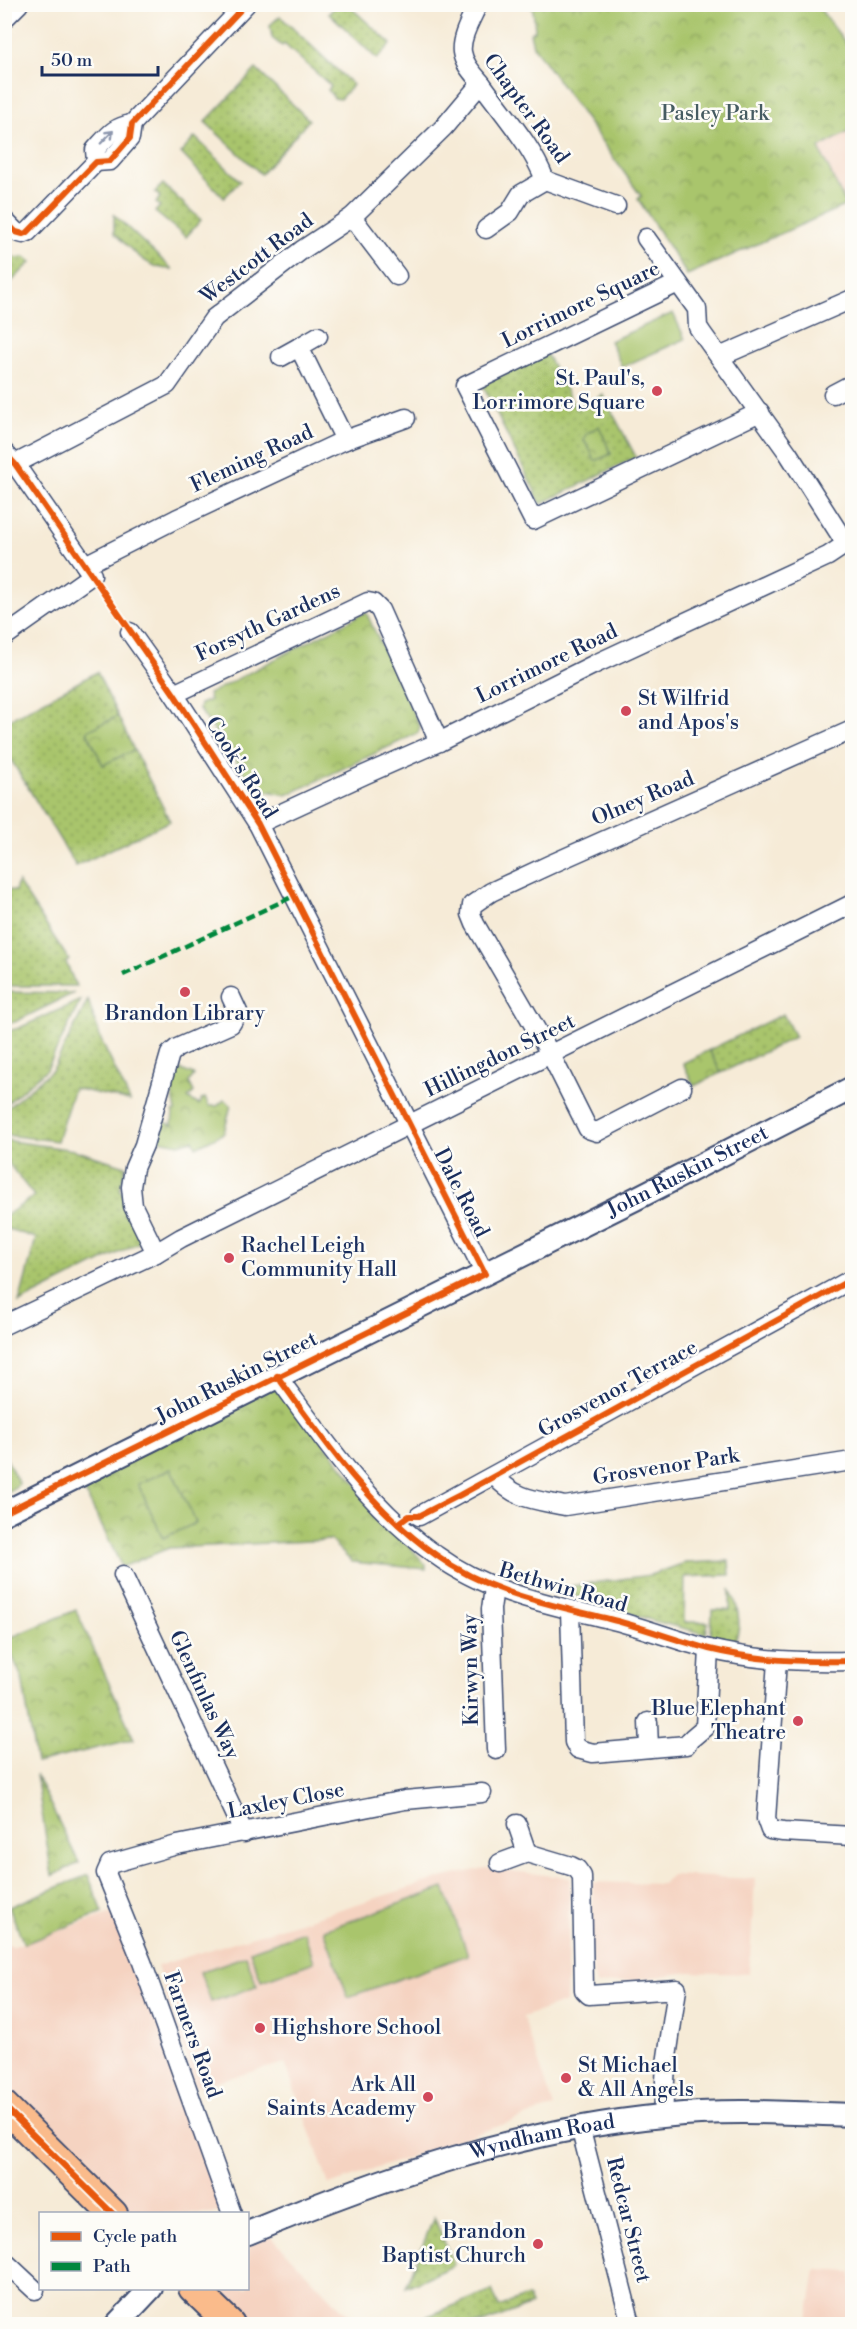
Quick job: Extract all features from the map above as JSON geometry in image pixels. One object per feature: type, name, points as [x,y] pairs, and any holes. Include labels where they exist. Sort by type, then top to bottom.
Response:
[{"type":"highway","points":[[4,2106],[111,2212]]},
{"type":"highway","points":[[194,2290],[230,2325]]},
{"type":"street","points":[[4,19],[19,4]]},
{"type":"street","points":[[4,220],[16,232],[23,234],[96,162],[95,150],[118,126],[132,124],[246,4]]},
{"type":"street","name":"Chapter Road","points":[[478,4],[462,44],[463,58],[541,168],[545,180],[616,206]]},
{"type":"street","name":"Westcott Road","points":[[10,458],[167,385],[214,318],[302,250],[352,217],[444,127],[482,83]]},
{"type":"street","points":[[486,229],[510,212],[521,194],[545,180]]},
{"type":"street","points":[[352,217],[397,276]]},
{"type":"street","points":[[646,238],[678,283]]},
{"type":"street","name":"Lorrimore Square","points":[[760,412],[533,520],[465,386],[678,283],[697,309],[698,327],[760,412],[849,542]]},
{"type":"street","points":[[720,358],[852,299]]},
{"type":"street","points":[[281,357],[318,336]]},
{"type":"street","name":"Fleming Road","points":[[4,637],[88,570],[176,519],[345,440],[299,347]]},
{"type":"street","points":[[833,394],[852,384]]},
{"type":"street","points":[[345,440],[406,418]]},
{"type":"street","points":[[10,458],[88,570]]},
{"type":"street","name":"Lorrimore Road","points":[[258,824],[439,742],[593,665],[828,556],[849,542]]},
{"type":"street","name":"Forsyth Gardens","points":[[174,694],[368,602],[373,603],[380,610],[439,742]]},
{"type":"street","name":"Cook's Road","points":[[130,632],[174,694],[258,824],[409,1126]]},
{"type":"street","name":"Olney Road","points":[[551,1055],[475,924],[471,914],[472,904],[491,892],[852,730]]},
{"type":"street","name":"Hillingdon Street","points":[[4,1325],[156,1253],[181,1238],[852,904]]},
{"type":"street","points":[[156,1253],[133,1206],[131,1187],[134,1168],[144,1145],[170,1054],[177,1048],[231,1024],[238,1012],[231,996]]},
{"type":"street","points":[[551,1055],[588,1129],[597,1132],[682,1088]]},
{"type":"street","name":"John Ruskin Street","points":[[4,1513],[485,1274],[852,1088]]},
{"type":"street","name":"Dale Road","points":[[409,1126],[485,1274]]},
{"type":"street","name":"Grosvenor Terrace","points":[[419,1516],[852,1279]]},
{"type":"street","name":"Bethwin Road","points":[[277,1376],[334,1453],[398,1524],[436,1556],[494,1588],[519,1597],[611,1619],[709,1649],[777,1661],[852,1661]]},
{"type":"street","name":"Grosvenor Park","points":[[495,1476],[518,1496],[565,1506],[852,1461]]},
{"type":"street","name":"Glenfinlas Way","points":[[123,1575],[244,1833]]},
{"type":"street","name":"Kirwyn Way","points":[[494,1588],[491,1609],[496,1750]]},
{"type":"street","points":[[570,1610],[575,1745],[578,1749],[593,1754],[687,1745],[705,1727],[709,1649]]},
{"type":"street","points":[[777,1661],[766,1819],[770,1830],[852,1836]]},
{"type":"street","points":[[648,1722],[649,1748]]},
{"type":"street","name":"Laxley Close","points":[[106,1873],[110,1864],[177,1845],[405,1800],[482,1793]]},
{"type":"street","points":[[517,1824],[527,1853]]},
{"type":"street","points":[[500,1863],[527,1853],[571,1866],[577,1869],[582,1876],[584,1990],[589,1995],[677,1989],[666,2064],[663,2115]]},
{"type":"street","name":"Farmers Road","points":[[106,1873],[142,1962],[231,2212]]},
{"type":"street","name":"Wyndham Road","points":[[249,2233],[429,2166],[523,2139],[580,2127],[663,2115],[704,2113],[852,2115]]},
{"type":"street","name":"Redcar Street","points":[[580,2127],[631,2325]]},
{"type":"street","points":[[4,2261],[35,2290]]},
{"type":"street","points":[[117,2325],[150,2290]]},
{"type":"shaded area","points":[[852,130],[852,202],[846,205],[819,148]]},
{"type":"shaded area","points":[[486,1868],[570,1878],[566,2002],[523,2017],[554,2107],[329,2185],[285,2063],[195,2087],[157,1966],[444,1877]]},
{"type":"shaded area","points":[[671,1875],[755,1879],[749,1974],[690,1972],[597,1985],[594,1980],[591,1952],[593,1882],[663,1884]]},
{"type":"shaded area","points":[[112,1913],[121,1917],[227,2212],[129,2212],[5,2089],[5,1945],[14,1946]]},
{"type":"shaded area","points":[[267,2231],[358,2324],[247,2324],[209,2290],[249,2290],[249,2232]]},
{"type":"shaded area","points":[[816,2270],[852,2272],[852,2324],[807,2324]]},
{"type":"green space","points":[[331,5],[348,5],[391,44],[377,59],[329,13],[334,8]]},
{"type":"green space","name":"Pasley Park","points":[[527,5],[817,5],[852,51],[852,130],[819,148],[846,205],[687,275],[638,199],[641,196],[533,46],[530,33],[535,30],[533,9]]},
{"type":"green space","points":[[280,16],[353,85],[340,99],[334,98],[328,90],[331,86],[284,44],[282,46],[272,38],[270,25]]},
{"type":"green space","points":[[256,69],[309,120],[261,174],[205,122]]},
{"type":"green space","points":[[195,137],[240,181],[224,198],[181,153]]},
{"type":"green space","points":[[163,184],[201,220],[186,237],[155,212],[160,206],[156,203],[160,197],[155,192]]},
{"type":"green space","points":[[114,215],[172,269],[155,266],[133,252],[114,233]]},
{"type":"green space","points":[[4,248],[15,258],[25,257],[31,262],[5,288]]},
{"type":"green space","points":[[673,313],[685,339],[622,367],[610,341]]},
{"type":"green space","points":[[547,355],[576,409],[603,395],[636,457],[541,504],[482,384]]},
{"type":"green space","points":[[599,426],[611,454],[595,461],[584,441],[586,434]]},
{"type":"green space","points":[[366,612],[420,727],[418,733],[287,795],[256,789],[199,709],[200,704],[210,700],[208,694]]},
{"type":"green space","points":[[97,672],[118,716],[88,733],[103,764],[134,750],[170,821],[76,866],[5,750],[5,722]]},
{"type":"green space","points":[[118,716],[134,750],[103,765],[87,731]]},
{"type":"green space","points":[[18,882],[69,960],[66,962],[76,986],[5,986],[5,889],[15,891]]},
{"type":"green space","points":[[5,992],[74,993],[15,1022],[5,1024]]},
{"type":"green space","points":[[81,1000],[47,1069],[5,1105],[5,1032]]},
{"type":"green space","points":[[88,1000],[101,1040],[130,1101],[74,1088],[57,1141],[5,1135],[5,1110],[53,1069]]},
{"type":"green space","points":[[783,1014],[795,1037],[721,1073],[709,1050]]},
{"type":"green space","points":[[709,1050],[721,1073],[694,1086],[683,1063]]},
{"type":"green space","points":[[176,1068],[194,1075],[189,1082],[194,1092],[188,1098],[199,1105],[205,1098],[209,1106],[217,1106],[224,1100],[231,1105],[224,1133],[196,1147],[193,1140],[179,1144],[159,1140],[165,1122],[172,1125],[173,1112],[176,1111],[171,1088]]},
{"type":"green space","points":[[5,1140],[74,1150],[126,1166],[120,1189],[140,1231],[142,1237],[140,1242],[19,1303],[36,1238],[5,1228],[4,1217],[34,1196],[5,1159]]},
{"type":"green space","points":[[276,1382],[372,1504],[426,1565],[426,1569],[352,1562],[330,1540],[169,1548],[122,1567],[81,1484]]},
{"type":"green space","points":[[4,1454],[19,1484],[5,1494],[4,1494]]},
{"type":"green space","points":[[171,1469],[196,1523],[163,1538],[138,1484]]},
{"type":"green space","points":[[729,1561],[730,1575],[685,1577],[684,1622],[708,1622],[706,1634],[654,1621],[572,1595],[571,1586],[650,1575],[685,1563]]},
{"type":"green space","points":[[730,1589],[738,1614],[739,1628],[735,1640],[711,1637],[712,1610],[730,1610]]},
{"type":"green space","points":[[76,1610],[134,1739],[36,1763],[22,1678],[5,1640]]},
{"type":"green space","points":[[36,1775],[79,1863],[52,1876]]},
{"type":"green space","points":[[88,1875],[103,1912],[24,1944],[9,1907]]},
{"type":"green space","points":[[444,1888],[468,1955],[348,1997],[324,1930]]},
{"type":"green space","points":[[304,1932],[314,1962],[261,1981],[250,1951]]},
{"type":"green space","points":[[246,1956],[257,1986],[211,2002],[200,1972]]},
{"type":"green space","points":[[434,2217],[454,2265],[406,2287]]},
{"type":"green space","points":[[492,2290],[499,2307],[527,2296],[531,2305],[480,2324],[423,2324],[421,2319]]},
{"type":"marked path","points":[[123,975],[294,896]]},
{"type":"cycle path","points":[[4,220],[16,232],[23,234],[28,232],[96,162],[110,161],[130,138],[132,124],[246,4]]},
{"type":"cycle path","points":[[4,452],[15,464],[174,694],[258,824],[485,1274],[4,1513]]},
{"type":"cycle path","points":[[398,1524],[409,1516],[419,1516],[460,1495],[852,1279]]},
{"type":"cycle path","points":[[277,1376],[349,1472],[390,1517],[436,1555],[476,1579],[519,1596],[621,1622],[727,1653],[780,1660],[852,1661]]},
{"type":"cycle path","points":[[4,2106],[111,2212]]},
{"type":"place","name":"St. Paul's, Lorrimore Square","points":[[657,391]]},
{"type":"place","name":"St Wilfrid and Apos's","points":[[626,711]]},
{"type":"place","name":"Brandon Library","points":[[185,992]]},
{"type":"place","name":"Rachel Leigh Community Hall","points":[[229,1258]]},
{"type":"place","name":"Blue Elephant Theatre","points":[[798,1721]]},
{"type":"place","name":"Highshore School","points":[[260,2028]]},
{"type":"place","name":"St Michael & All Angels","points":[[566,2078]]},
{"type":"place","name":"Ark All Saints Academy","points":[[428,2097]]},
{"type":"place","name":"Brandon Baptist Church","points":[[538,2244]]}]
